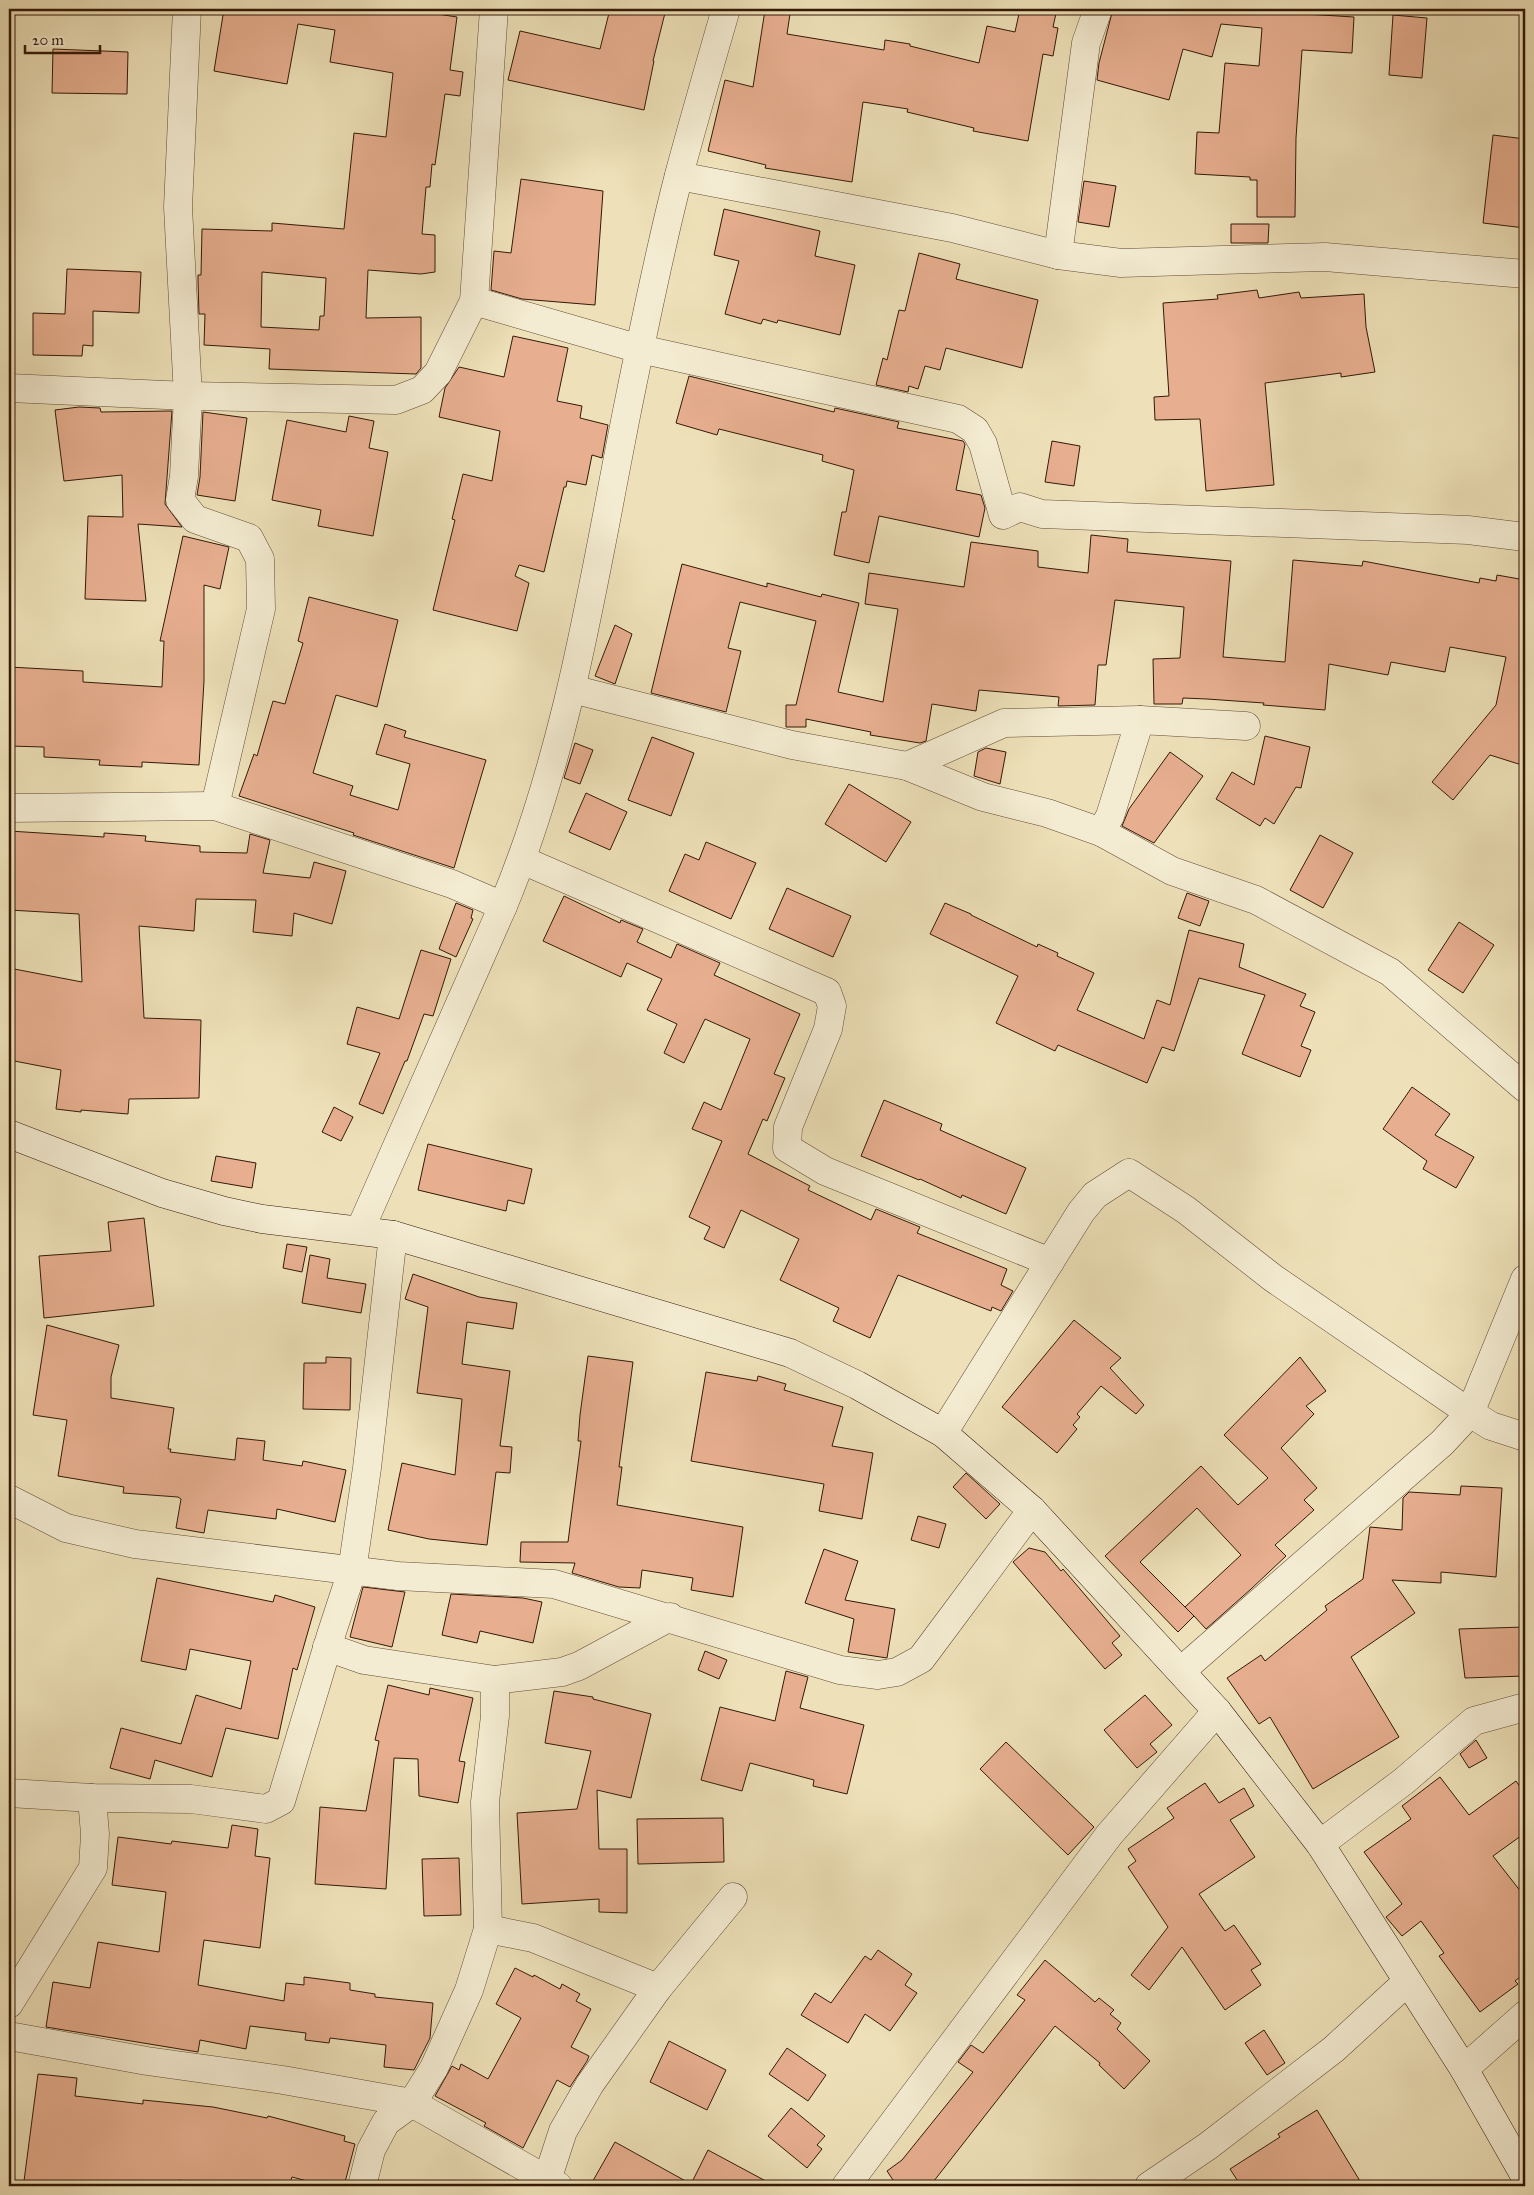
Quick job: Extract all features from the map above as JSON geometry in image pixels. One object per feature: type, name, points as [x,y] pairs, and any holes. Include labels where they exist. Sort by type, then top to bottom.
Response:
[{"type":"street","points":[[187,9],[178,207],[188,396],[184,476],[180,500],[195,519],[249,538],[260,559],[261,609],[215,806]]},
{"type":"street","points":[[9,388],[188,396],[396,400],[422,390],[438,373],[474,301],[494,9]]},
{"type":"street","points":[[360,1230],[503,906],[522,860],[540,808],[572,689],[640,349],[679,176],[726,9]]},
{"type":"street","points":[[1058,255],[1086,43],[1098,9]]},
{"type":"street","points":[[679,176],[952,228],[1058,255],[1121,263],[1324,257],[1525,274]]},
{"type":"street","points":[[474,301],[640,349],[958,419],[975,430],[983,444],[1002,515],[1020,507],[1042,514],[1468,530],[1525,537]]},
{"type":"street","points":[[572,689],[792,745],[907,766],[983,797],[1046,813],[1101,832],[1172,871],[1256,900],[1390,972],[1525,1088]]},
{"type":"street","points":[[907,766],[1004,723],[1140,720],[1246,726]]},
{"type":"street","points":[[1101,832],[1110,816],[1140,720]]},
{"type":"street","points":[[9,808],[215,806],[452,884],[503,906]]},
{"type":"street","points":[[522,860],[827,992],[832,1006],[828,1029],[788,1127],[787,1148],[825,1171],[1050,1262]]},
{"type":"street","points":[[9,1134],[162,1193],[224,1211],[262,1219],[393,1235],[790,1353],[857,1385],[943,1433],[1032,1510],[1217,1711],[1320,1844],[1464,2069],[1525,2176]]},
{"type":"street","points":[[943,1433],[1081,1212],[1095,1195],[1129,1174],[1186,1210],[1273,1278],[1470,1413],[1491,1426],[1525,1436]]},
{"type":"street","points":[[9,1793],[92,1798],[190,1799],[266,1810],[281,1801],[352,1571],[367,1468],[393,1235]]},
{"type":"street","points":[[1181,1671],[1442,1443],[1470,1413],[1525,1279]]},
{"type":"street","points":[[9,1499],[66,1528],[135,1544],[398,1576],[554,1584],[670,1617],[840,1670],[878,1675],[897,1672],[921,1660],[1032,1510]]},
{"type":"street","points":[[327,1647],[364,1660],[495,1680],[562,1672],[579,1666],[670,1617]]},
{"type":"street","points":[[362,2186],[371,2150],[386,2122],[412,2103],[434,2068],[469,1990],[488,1929],[485,1802],[495,1716],[495,1680]]},
{"type":"street","points":[[1320,1844],[1404,1781],[1474,1721],[1525,1707]]},
{"type":"street","points":[[846,2186],[1109,1835],[1217,1711]]},
{"type":"street","points":[[9,2004],[93,1868],[92,1798]]},
{"type":"street","points":[[9,2036],[147,2062],[283,2080],[412,2103],[552,2183],[563,2131],[590,2084],[658,1988],[733,1897]]},
{"type":"street","points":[[488,1929],[533,1938],[658,1988]]},
{"type":"street","points":[[1149,2186],[1208,2146],[1334,2049],[1407,1982]]},
{"type":"street","points":[[1464,2069],[1525,2015]]},
{"type":"building","points":[[224,9],[405,9],[457,17],[450,70],[463,72],[460,96],[445,94],[435,165],[432,164],[430,187],[426,187],[422,234],[435,235],[435,272],[421,274],[368,270],[366,318],[421,317],[421,368],[416,374],[269,369],[270,349],[204,345],[205,314],[199,314],[198,280],[198,275],[201,275],[202,229],[272,231],[272,223],[344,229],[354,133],[386,137],[393,73],[330,62],[335,30],[298,24],[287,84],[214,71]],"holes":[[[262,272],[326,278],[324,316],[320,316],[319,330],[261,327]]]},
{"type":"building","points":[[610,9],[666,9],[653,61],[644,110],[508,80],[520,31],[600,49]]},
{"type":"building","points":[[1020,9],[1057,9],[1053,27],[1058,28],[1053,56],[1043,54],[1028,141],[973,131],[974,128],[907,112],[908,109],[863,102],[852,182],[765,168],[766,165],[708,151],[725,80],[753,87],[765,10],[790,14],[787,34],[884,50],[885,40],[910,44],[910,46],[979,63],[987,26],[1015,32]]},
{"type":"building","points":[[1113,9],[1197,9],[1212,13],[1212,9],[1267,9],[1354,17],[1352,53],[1302,50],[1296,138],[1295,217],[1257,217],[1257,180],[1250,180],[1250,177],[1195,174],[1197,132],[1219,133],[1225,63],[1259,66],[1262,28],[1221,24],[1212,57],[1183,49],[1169,100],[1097,80],[1099,63]]},
{"type":"building","points":[[1393,15],[1427,18],[1422,78],[1389,75]]},
{"type":"building","points":[[53,49],[128,52],[127,94],[52,93]]},
{"type":"building","points":[[1493,135],[1525,139],[1525,228],[1483,223]]},
{"type":"building","points":[[521,179],[603,191],[595,305],[522,299],[491,290],[494,251],[511,253]]},
{"type":"building","points":[[1084,181],[1116,186],[1109,227],[1078,222]]},
{"type":"building","points":[[724,209],[820,231],[815,256],[855,265],[840,335],[778,320],[777,323],[763,319],[761,324],[725,314],[739,261],[714,255]]},
{"type":"building","points":[[1231,224],[1269,224],[1268,243],[1231,243]]},
{"type":"building","points":[[919,253],[960,264],[956,279],[1038,300],[1022,368],[946,348],[940,370],[925,366],[918,389],[909,386],[908,392],[876,385],[883,358],[887,360],[899,310],[905,311]]},
{"type":"building","points":[[67,269],[141,272],[139,313],[93,311],[93,346],[83,345],[82,356],[33,355],[33,313],[65,314]]},
{"type":"building","points":[[1257,290],[1259,298],[1299,292],[1301,298],[1364,294],[1366,327],[1375,372],[1341,377],[1341,373],[1265,383],[1274,485],[1206,491],[1200,419],[1155,420],[1154,397],[1169,396],[1163,303],[1218,299],[1217,295]]},
{"type":"building","points":[[513,336],[568,348],[557,401],[582,406],[580,418],[608,425],[602,458],[592,455],[586,485],[567,481],[566,487],[564,487],[544,572],[519,565],[515,576],[529,583],[517,631],[433,610],[455,520],[452,519],[463,474],[492,481],[500,431],[439,417],[445,388],[459,367],[504,377]]},
{"type":"building","points":[[689,376],[834,412],[835,408],[899,422],[897,428],[963,441],[965,444],[956,490],[981,495],[985,508],[979,537],[879,516],[869,563],[834,555],[842,512],[846,512],[854,470],[822,461],[823,455],[719,429],[717,435],[676,423]]},
{"type":"building","points":[[79,407],[100,408],[101,412],[172,411],[165,504],[182,527],[138,524],[146,601],[85,599],[88,516],[123,517],[122,475],[64,481],[55,410]]},
{"type":"building","points":[[203,412],[247,418],[235,501],[197,495],[200,477]]},
{"type":"building","points":[[349,416],[374,421],[369,448],[388,452],[373,536],[318,526],[321,510],[272,500],[287,420],[346,432]]},
{"type":"building","points":[[1052,441],[1080,446],[1074,486],[1045,482]]},
{"type":"building","points":[[1091,535],[1128,539],[1127,552],[1231,561],[1223,657],[1285,662],[1293,560],[1362,566],[1363,561],[1479,583],[1480,578],[1496,581],[1497,575],[1525,580],[1525,766],[1490,755],[1453,800],[1432,782],[1496,705],[1506,657],[1450,647],[1445,672],[1391,662],[1388,675],[1329,664],[1325,710],[1263,705],[1264,703],[1183,698],[1182,704],[1154,704],[1153,659],[1180,658],[1184,607],[1115,600],[1106,665],[1098,665],[1095,705],[1058,706],[1059,697],[979,690],[976,711],[932,704],[926,741],[920,743],[870,735],[871,732],[806,719],[806,727],[786,727],[786,705],[796,705],[816,621],[740,602],[728,648],[741,651],[726,712],[651,693],[682,564],[767,587],[767,583],[821,597],[822,594],[859,603],[838,692],[883,702],[898,609],[865,604],[869,573],[964,587],[971,542],[1038,551],[1038,567],[1088,573]]},
{"type":"building","points":[[183,536],[229,547],[220,589],[204,585],[204,681],[199,765],[142,762],[142,767],[99,765],[100,760],[44,757],[44,747],[9,746],[9,667],[83,671],[83,682],[162,687],[164,641],[160,641]]},
{"type":"building","points":[[309,597],[398,620],[377,707],[336,695],[313,773],[353,786],[350,795],[398,810],[410,764],[376,754],[385,724],[406,731],[404,737],[486,760],[454,868],[239,796],[254,754],[257,756],[273,701],[285,704],[303,643],[298,641]]},
{"type":"building","points":[[615,625],[632,634],[615,684],[595,676]]},
{"type":"building","points":[[1265,736],[1310,747],[1301,788],[1296,787],[1274,824],[1265,818],[1260,826],[1216,799],[1232,772],[1254,785]]},
{"type":"building","points":[[652,737],[694,753],[671,816],[628,800]]},
{"type":"building","points":[[575,743],[593,750],[580,784],[564,778]]},
{"type":"building","points":[[986,748],[1006,752],[1000,784],[974,776],[978,752]]},
{"type":"building","points":[[1170,752],[1203,776],[1154,843],[1122,826],[1129,809]]},
{"type":"building","points":[[849,784],[911,822],[886,862],[825,824]]},
{"type":"building","points":[[586,793],[627,812],[610,850],[569,832]]},
{"type":"building","points":[[9,831],[104,837],[104,833],[146,836],[145,841],[200,846],[200,852],[247,853],[250,834],[270,840],[263,873],[310,878],[314,862],[346,871],[332,924],[294,913],[292,936],[253,932],[256,900],[196,899],[194,931],[139,926],[144,1018],[201,1020],[199,1098],[129,1099],[128,1114],[81,1110],[81,1112],[56,1109],[61,1070],[9,1060],[9,968],[82,982],[79,914],[9,910]]},
{"type":"building","points":[[1320,835],[1353,853],[1323,908],[1290,890]]},
{"type":"building","points":[[706,842],[756,863],[731,919],[669,891],[685,854],[699,860]]},
{"type":"building","points":[[787,888],[851,916],[833,957],[769,929]]},
{"type":"building","points":[[1187,893],[1209,901],[1200,926],[1178,918]]},
{"type":"building","points":[[564,896],[620,923],[621,920],[643,929],[637,942],[671,958],[677,944],[720,963],[714,975],[800,1014],[774,1074],[785,1078],[767,1121],[763,1119],[748,1154],[810,1186],[808,1190],[871,1220],[876,1209],[920,1227],[917,1233],[1007,1269],[1001,1285],[1013,1291],[1001,1311],[992,1307],[991,1311],[898,1275],[870,1338],[833,1321],[839,1308],[780,1280],[799,1239],[741,1210],[724,1248],[704,1239],[710,1227],[689,1217],[722,1141],[692,1129],[704,1102],[721,1110],[750,1039],[705,1019],[684,1063],[664,1053],[677,1024],[647,1010],[662,979],[627,963],[621,977],[543,941]]},
{"type":"building","points":[[456,903],[473,910],[471,918],[473,919],[456,957],[439,949]]},
{"type":"building","points":[[945,903],[1037,947],[1038,944],[1058,953],[1057,956],[1094,973],[1077,1010],[1144,1039],[1157,1000],[1170,1005],[1189,930],[1244,944],[1239,967],[1306,994],[1300,1006],[1315,1012],[1301,1046],[1311,1050],[1300,1077],[1242,1054],[1265,995],[1199,978],[1174,1051],[1162,1047],[1147,1083],[1058,1045],[1055,1051],[996,1023],[1018,976],[930,934]]},
{"type":"building","points":[[1459,922],[1494,945],[1463,993],[1428,970]]},
{"type":"building","points":[[421,950],[451,959],[433,1016],[424,1014],[407,1061],[405,1061],[383,1114],[359,1104],[380,1053],[347,1044],[357,1007],[399,1019]]},
{"type":"building","points":[[1412,1087],[1450,1114],[1435,1135],[1474,1157],[1456,1188],[1423,1169],[1427,1161],[1383,1129]]},
{"type":"building","points":[[884,1100],[942,1124],[940,1130],[1026,1168],[1006,1214],[962,1195],[961,1198],[920,1179],[861,1156]]},
{"type":"building","points":[[334,1107],[353,1117],[341,1141],[322,1132]]},
{"type":"building","points":[[428,1144],[532,1169],[524,1204],[508,1200],[506,1211],[418,1190]]},
{"type":"building","points":[[216,1156],[256,1163],[252,1188],[211,1181]]},
{"type":"building","points":[[144,1218],[154,1306],[44,1318],[39,1256],[111,1251],[108,1222]]},
{"type":"building","points":[[287,1244],[307,1247],[302,1272],[283,1268]]},
{"type":"building","points":[[310,1255],[330,1259],[327,1278],[366,1284],[361,1313],[302,1303]]},
{"type":"building","points":[[413,1274],[479,1297],[517,1303],[513,1329],[467,1322],[462,1364],[510,1371],[500,1446],[512,1447],[510,1473],[496,1472],[487,1545],[429,1539],[388,1530],[402,1463],[455,1475],[462,1399],[417,1393],[428,1307],[405,1299]]},
{"type":"building","points":[[1074,1320],[1121,1358],[1110,1368],[1144,1405],[1136,1414],[1101,1386],[1077,1414],[1080,1417],[1073,1425],[1077,1429],[1057,1453],[1002,1407]]},
{"type":"building","points":[[47,1325],[119,1345],[111,1377],[111,1398],[174,1408],[168,1449],[171,1449],[170,1452],[235,1460],[237,1438],[265,1441],[263,1460],[302,1466],[303,1461],[346,1470],[335,1522],[277,1509],[276,1519],[208,1510],[204,1533],[176,1528],[181,1499],[178,1497],[123,1493],[124,1487],[58,1476],[67,1420],[33,1415]]},
{"type":"building","points":[[588,1356],[633,1362],[619,1467],[622,1467],[617,1505],[743,1527],[733,1597],[691,1590],[693,1578],[642,1570],[640,1588],[619,1587],[572,1573],[575,1563],[520,1562],[521,1542],[568,1542],[581,1441],[578,1441],[580,1415]]},
{"type":"building","points":[[326,1357],[351,1358],[350,1410],[303,1409],[304,1363],[326,1363]]},
{"type":"building","points":[[1300,1357],[1326,1391],[1306,1406],[1314,1414],[1281,1448],[1317,1488],[1304,1500],[1314,1510],[1275,1545],[1286,1556],[1206,1629],[1194,1616],[1178,1632],[1105,1556],[1201,1466],[1238,1505],[1268,1478],[1224,1435]],"holes":[[[1197,1508],[1241,1555],[1185,1607],[1140,1562]]]},
{"type":"building","points":[[706,1372],[757,1381],[758,1376],[786,1384],[784,1390],[843,1407],[832,1446],[873,1453],[862,1519],[819,1511],[824,1484],[691,1461]]},
{"type":"building","points":[[966,1473],[1000,1504],[986,1519],[953,1487]]},
{"type":"building","points":[[1461,1486],[1502,1488],[1496,1577],[1441,1572],[1441,1583],[1392,1580],[1415,1613],[1351,1657],[1399,1737],[1313,1789],[1270,1717],[1259,1724],[1227,1678],[1261,1655],[1265,1661],[1327,1610],[1325,1606],[1363,1579],[1370,1527],[1402,1530],[1403,1498],[1409,1492],[1460,1495]]},
{"type":"building","points":[[918,1516],[946,1524],[939,1548],[911,1540]]},
{"type":"building","points":[[1029,1548],[1045,1552],[1061,1571],[1063,1569],[1120,1636],[1112,1643],[1122,1655],[1105,1669],[1013,1562]]},
{"type":"building","points":[[824,1549],[858,1561],[845,1600],[895,1609],[887,1658],[848,1652],[854,1619],[805,1603]]},
{"type":"building","points":[[157,1578],[273,1602],[275,1595],[315,1607],[297,1670],[293,1668],[278,1739],[226,1728],[212,1777],[155,1760],[150,1779],[110,1768],[121,1728],[181,1744],[196,1695],[241,1709],[251,1661],[190,1649],[186,1670],[141,1661]]},
{"type":"building","points":[[363,1587],[405,1592],[392,1647],[350,1637]]},
{"type":"building","points":[[451,1594],[523,1598],[542,1602],[533,1643],[480,1631],[477,1643],[442,1635]]},
{"type":"building","points":[[1525,1627],[1525,1676],[1465,1678],[1459,1629]]},
{"type":"building","points":[[705,1651],[727,1660],[719,1679],[698,1670]]},
{"type":"building","points":[[786,1671],[808,1677],[800,1708],[864,1725],[847,1794],[813,1786],[814,1780],[750,1763],[742,1791],[701,1780],[720,1707],[775,1721]]},
{"type":"building","points":[[388,1685],[429,1695],[430,1688],[473,1698],[459,1761],[465,1762],[458,1803],[419,1796],[418,1759],[394,1758],[386,1889],[315,1884],[320,1807],[366,1811],[379,1741],[375,1740]]},
{"type":"building","points":[[554,1691],[593,1697],[593,1699],[651,1714],[631,1798],[597,1790],[599,1849],[627,1849],[627,1913],[599,1912],[599,1899],[522,1904],[517,1813],[577,1809],[591,1751],[545,1743]]},
{"type":"building","points":[[1145,1695],[1172,1725],[1150,1744],[1157,1752],[1137,1768],[1104,1730]]},
{"type":"building","points":[[1476,1740],[1487,1758],[1469,1768],[1460,1754]]},
{"type":"building","points":[[1006,1742],[1094,1827],[1068,1855],[980,1769]]},
{"type":"building","points":[[1440,1777],[1469,1815],[1516,1781],[1525,1794],[1525,1833],[1493,1856],[1525,1897],[1525,1973],[1515,1981],[1518,1984],[1480,2012],[1439,1956],[1444,1953],[1421,1921],[1402,1936],[1386,1917],[1402,1904],[1364,1852],[1411,1819],[1402,1806]]},
{"type":"building","points":[[1205,1783],[1219,1803],[1244,1788],[1254,1806],[1230,1820],[1255,1857],[1199,1894],[1225,1931],[1234,1925],[1261,1964],[1251,1970],[1261,1985],[1225,2010],[1182,1947],[1149,1990],[1131,1975],[1168,1927],[1128,1867],[1136,1861],[1128,1849],[1174,1818],[1167,1808]]},
{"type":"building","points":[[723,1818],[724,1862],[638,1864],[637,1819]]},
{"type":"building","points":[[232,1825],[258,1829],[255,1856],[270,1858],[260,1948],[204,1940],[198,1985],[284,2001],[286,1983],[304,1985],[304,1977],[350,1983],[350,1990],[375,1994],[375,1997],[433,2003],[430,2038],[414,2070],[384,2067],[386,2045],[330,2038],[329,2043],[305,2040],[306,2033],[250,2026],[246,2049],[200,2040],[198,2052],[46,2027],[53,1982],[90,1988],[98,1942],[159,1952],[166,1892],[112,1885],[118,1837],[171,1844],[172,1841],[228,1848]]},
{"type":"building","points":[[459,1858],[461,1915],[424,1916],[422,1859]]},
{"type":"building","points":[[878,1950],[912,1974],[905,1985],[917,1993],[890,2031],[865,2014],[848,2043],[801,2015],[815,1993],[831,2003],[865,1956],[871,1960]]},
{"type":"building","points":[[1045,1960],[1095,2002],[1099,1998],[1114,2010],[1110,2014],[1121,2023],[1117,2029],[1150,2061],[1124,2089],[1099,2065],[1100,2063],[1055,2026],[930,2186],[897,2186],[887,2171],[902,2160],[973,2072],[958,2062],[971,2045],[983,2053],[1025,2000],[1017,1995]]},
{"type":"building","points":[[515,1968],[533,1977],[534,1975],[560,1989],[562,1984],[580,1994],[576,2001],[591,2009],[571,2047],[589,2056],[587,2061],[570,2087],[557,2080],[523,2148],[484,2126],[486,2123],[435,2096],[452,2066],[459,2070],[461,2064],[488,2079],[521,2018],[496,2004]]},
{"type":"building","points":[[1264,2030],[1285,2063],[1267,2075],[1245,2043]]},
{"type":"building","points":[[669,2041],[726,2070],[707,2110],[650,2082]]},
{"type":"building","points":[[787,2048],[826,2075],[808,2101],[769,2074]]},
{"type":"building","points":[[38,2074],[77,2078],[75,2096],[143,2104],[143,2100],[213,2107],[267,2118],[268,2116],[345,2136],[344,2141],[355,2144],[344,2186],[326,2186],[292,2177],[289,2186],[206,2186],[179,2180],[178,2186],[128,2184],[127,2186],[67,2186],[24,2181]]},
{"type":"building","points":[[791,2108],[825,2136],[817,2145],[822,2149],[807,2168],[768,2136]]},
{"type":"building","points":[[1317,2110],[1363,2186],[1241,2186],[1230,2169],[1280,2137],[1278,2134]]},
{"type":"building","points":[[615,2142],[691,2184],[708,2150],[775,2186],[590,2186]]}]
